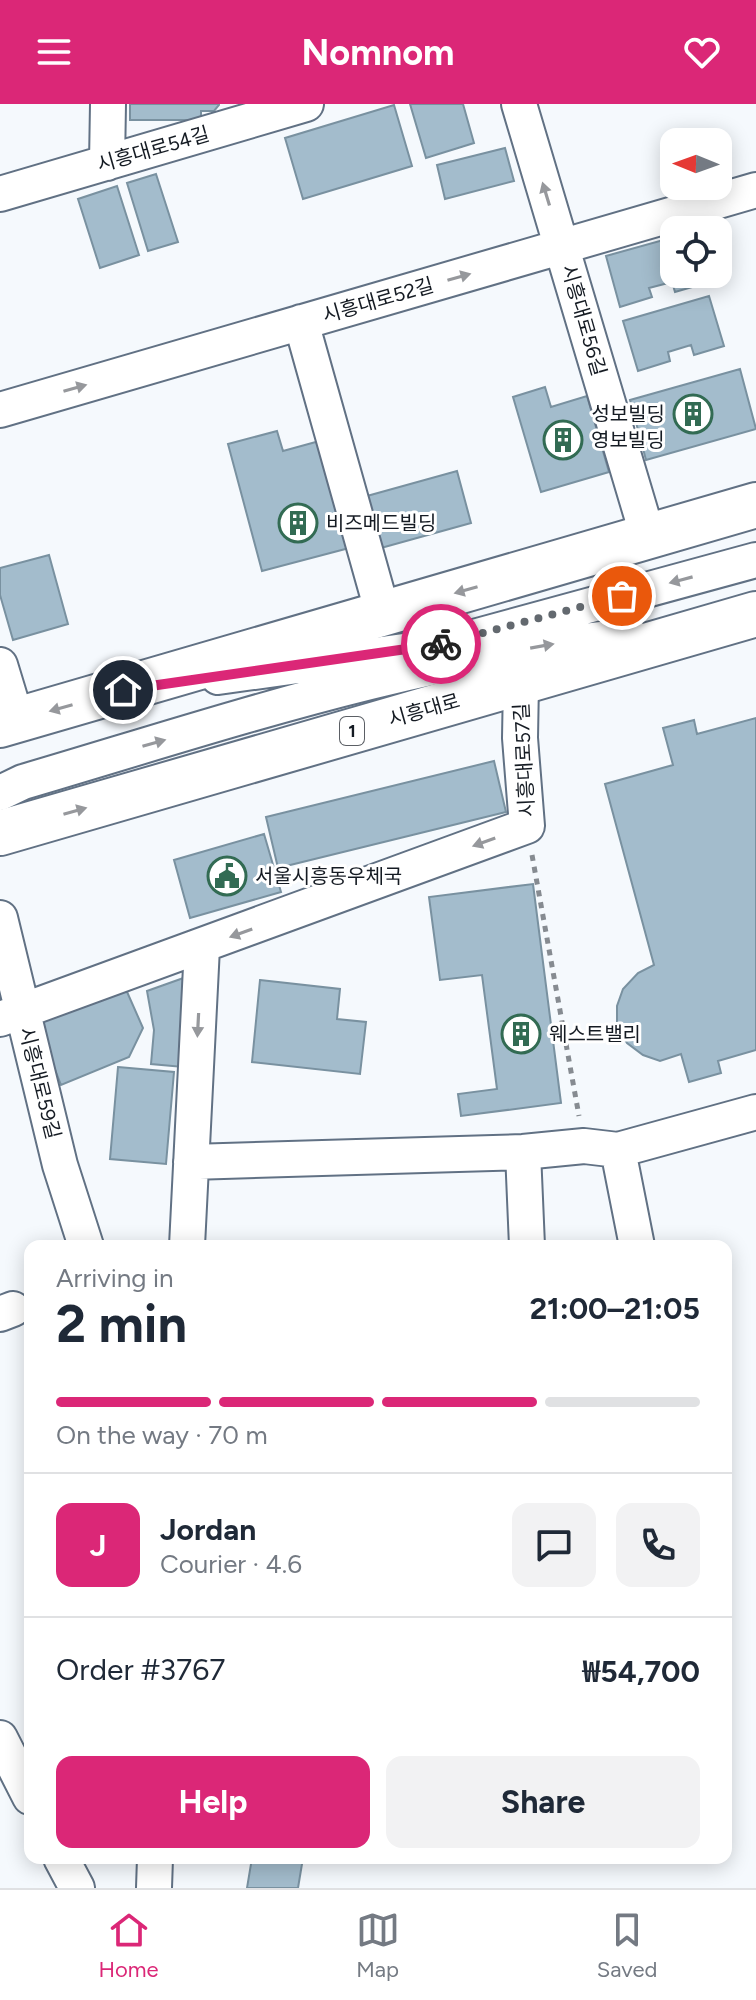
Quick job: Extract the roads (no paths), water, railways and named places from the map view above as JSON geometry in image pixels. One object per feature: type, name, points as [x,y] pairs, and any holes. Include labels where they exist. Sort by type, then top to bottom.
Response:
[{"type":"main road","points":[[9,723],[756,505]]},
{"type":"main road","name":"시흥대로","points":[[0,833],[756,614]]},
{"type":"street","points":[[107,163],[108,104]]},
{"type":"street","name":"시흥대로54길","points":[[0,194],[107,163],[245,113],[306,104]]},
{"type":"street","name":"시흥대로56길","points":[[519,104],[648,537]]},
{"type":"street","name":"시흥대로52길","points":[[0,410],[756,190]]},
{"type":"street","points":[[301,322],[383,614]]},
{"type":"street","points":[[123,690],[429,647],[756,560]]},
{"type":"street","points":[[0,793],[23,782],[423,667],[564,642],[704,630]]},
{"type":"street","points":[[0,665],[9,723]]},
{"type":"street","name":"시흥대로57길","points":[[11,1014],[202,947],[527,826],[520,738],[521,682]]},
{"type":"street","name":"시흥대로59길","points":[[0,918],[11,1014],[84,1240]]},
{"type":"street","points":[[187,1240],[202,947]]},
{"type":"street","points":[[191,1162],[523,1152],[584,1146],[618,1150],[756,1112]]},
{"type":"street","points":[[618,1150],[636,1240]]},
{"type":"street","points":[[523,1152],[527,1240]]},
{"type":"street","points":[[0,1738],[24,1785]]},
{"type":"street","points":[[64,1864],[77,1888]]},
{"type":"street","points":[[154,1888],[155,1864]]},
{"type":"place","name":"성보빌딩","points":[[693,414]]},
{"type":"place","name":"영보빌딩","points":[[563,440]]},
{"type":"place","name":"비즈메드빌딩","points":[[298,523]]},
{"type":"place","name":"서울시흥동우체국","points":[[227,876]]},
{"type":"place","name":"웨스트밸리","points":[[521,1034]]}]
